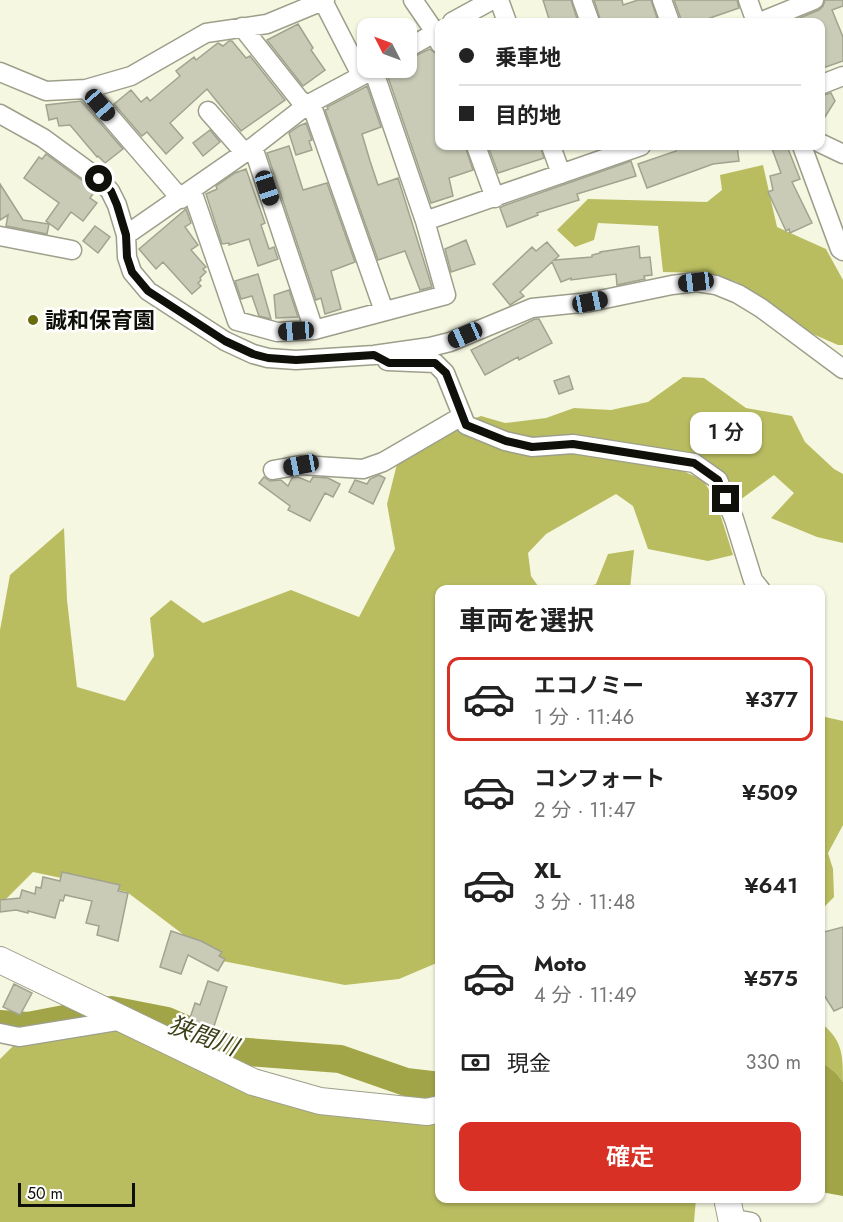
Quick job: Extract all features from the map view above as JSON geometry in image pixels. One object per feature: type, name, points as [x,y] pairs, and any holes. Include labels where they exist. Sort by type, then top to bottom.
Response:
[{"type":"street","points":[[413,0],[435,31]]},
{"type":"street","points":[[459,18],[492,0]]},
{"type":"street","points":[[498,0],[505,18]]},
{"type":"street","points":[[582,0],[589,18]]},
{"type":"street","points":[[662,0],[669,18]]},
{"type":"street","points":[[748,0],[756,18]]},
{"type":"street","points":[[768,18],[814,0]]},
{"type":"street","points":[[0,72],[46,91],[86,89],[131,76],[206,33],[267,24],[324,1],[357,50]]},
{"type":"street","points":[[242,27],[299,99],[314,112],[384,311]]},
{"type":"street","points":[[417,44],[435,36]]},
{"type":"street","points":[[825,83],[843,76]]},
{"type":"street","points":[[126,235],[249,150],[307,105],[357,77]]},
{"type":"street","points":[[86,89],[186,195],[237,321],[277,332],[314,330],[446,295],[425,221],[373,78]]},
{"type":"street","points":[[208,111],[249,150],[314,330]]},
{"type":"street","points":[[0,114],[43,138],[99,179],[114,198],[126,235],[127,257],[132,272],[148,291],[225,341],[253,354],[268,358],[296,360],[374,355],[430,347],[450,342],[532,308],[590,302],[696,282],[717,285],[761,308],[843,369]]},
{"type":"street","points":[[825,145],[843,154]]},
{"type":"street","points":[[477,150],[495,198]]},
{"type":"street","points":[[552,150],[561,174]]},
{"type":"street","points":[[425,221],[625,150]]},
{"type":"street","points":[[804,150],[840,249],[843,251]]},
{"type":"street","points":[[0,236],[72,250]]},
{"type":"street","points":[[374,355],[389,363],[435,363],[446,373],[466,425],[506,441],[532,447],[573,444],[694,463],[718,480],[735,519],[753,580],[757,585]]},
{"type":"street","points":[[273,470],[301,465],[363,469],[383,462],[462,416]]},
{"type":"street","points":[[0,960],[254,1082],[320,1101],[427,1112],[435,1110]]},
{"type":"street","points":[[0,1033],[20,1037],[123,1020]]},
{"type":"shaded area","points":[[763,165],[777,227],[826,249],[843,280],[843,345],[806,331],[737,282],[707,273],[663,272],[658,226],[598,223],[594,240],[575,247],[557,230],[588,199],[707,202],[722,190],[720,175]]},
{"type":"shaded area","points":[[683,377],[704,378],[746,408],[792,416],[805,442],[834,469],[843,474],[843,543],[817,537],[771,518],[794,493],[774,475],[740,500],[720,475],[501,433],[467,421],[481,416],[505,423],[546,418],[574,408],[611,410],[648,402]]},
{"type":"shaded area","points":[[457,426],[482,441],[530,456],[578,453],[672,466],[703,480],[716,501],[733,555],[708,561],[648,549],[633,506],[616,494],[546,534],[528,553],[531,576],[537,585],[435,585],[435,964],[399,979],[345,985],[217,960],[127,892],[33,872],[0,905],[0,630],[10,575],[64,528],[67,600],[77,687],[125,701],[154,656],[150,618],[171,600],[203,623],[291,590],[359,617],[395,549],[387,504],[398,460]]},
{"type":"shaded area","points":[[634,550],[630,585],[593,585],[596,584],[608,554]]},
{"type":"shaded area","points":[[825,717],[843,721],[843,825],[828,853],[833,869],[834,897],[825,906]]},
{"type":"shaded area","points":[[825,1026],[833,1035],[840,1049],[843,1082],[825,1064]]},
{"type":"shaded area","points":[[123,1027],[249,1084],[435,1116],[435,1203],[696,1203],[694,1222],[0,1222],[0,1059],[13,1046]]},
{"type":"shaded area","points":[[825,1064],[843,1082],[843,1196],[825,1193]]},
{"type":"building","points":[[543,0],[571,0],[577,18],[549,18]]},
{"type":"building","points":[[594,0],[622,0],[623,5],[638,0],[651,0],[657,18],[600,18]]},
{"type":"building","points":[[674,0],[737,0],[739,8],[710,18],[681,18]]},
{"type":"building","points":[[825,0],[843,0],[843,6],[832,10],[843,37],[843,61],[825,67],[825,18],[800,18],[823,6]]},
{"type":"building","points":[[298,24],[313,48],[311,50],[325,70],[303,86],[267,40]]},
{"type":"building","points":[[232,41],[246,58],[250,56],[285,100],[241,131],[207,89],[170,123],[183,138],[166,154],[147,132],[142,136],[114,104],[131,90],[141,102],[147,97],[150,101],[180,76],[176,71],[194,57],[196,60],[218,43],[223,46]]},
{"type":"building","points":[[430,49],[435,53],[435,150],[466,150],[473,170],[449,178],[453,196],[431,203],[388,78],[417,78],[417,55]]},
{"type":"building","points":[[367,86],[381,127],[362,134],[370,161],[378,185],[398,178],[432,287],[420,290],[405,251],[378,260],[325,110]]},
{"type":"building","points":[[831,93],[835,101],[825,117],[825,95]]},
{"type":"building","points":[[81,101],[123,149],[105,163],[97,157],[70,125],[59,126],[57,118],[49,120],[46,105]]},
{"type":"building","points":[[306,123],[312,140],[309,141],[312,150],[296,155],[289,133]]},
{"type":"building","points":[[210,130],[220,142],[203,156],[193,143]]},
{"type":"building","points":[[289,146],[303,190],[327,183],[355,262],[331,271],[341,309],[325,314],[321,298],[316,300],[267,153]]},
{"type":"building","points":[[489,150],[541,150],[544,158],[498,173]]},
{"type":"building","points":[[738,150],[739,161],[713,164],[647,188],[638,164],[676,151]]},
{"type":"building","points":[[772,150],[789,150],[800,179],[792,182],[812,223],[790,233],[789,229],[786,231],[768,192],[773,190],[770,176],[781,173]]},
{"type":"building","points":[[46,154],[91,187],[95,191],[90,198],[97,203],[83,221],[71,212],[58,230],[46,221],[59,203],[24,178],[39,157],[42,159]]},
{"type":"building","points":[[631,161],[636,176],[577,194],[579,200],[537,213],[538,215],[507,227],[500,208],[503,206]]},
{"type":"building","points":[[246,169],[265,223],[261,225],[269,249],[274,247],[278,259],[258,266],[249,239],[229,245],[229,243],[222,244],[206,194],[217,189],[216,186],[235,173]]},
{"type":"building","points":[[0,184],[23,220],[49,224],[47,234],[6,226],[8,215],[0,220]]},
{"type":"building","points":[[186,209],[191,223],[185,227],[198,245],[191,250],[206,267],[203,269],[206,272],[198,283],[201,286],[192,294],[163,262],[156,269],[139,249]]},
{"type":"building","points":[[95,226],[110,237],[98,253],[83,241]]},
{"type":"building","points":[[466,240],[475,264],[451,272],[445,249]]},
{"type":"building","points":[[547,242],[559,256],[554,260],[592,257],[600,252],[639,246],[640,258],[650,257],[652,275],[644,276],[645,279],[617,285],[616,274],[571,280],[571,278],[561,282],[552,262],[520,292],[524,296],[510,305],[493,284],[532,247],[536,251]]},
{"type":"building","points":[[258,274],[271,319],[259,316],[252,296],[241,299],[235,281]]},
{"type":"building","points":[[289,290],[298,317],[276,318],[274,295]]},
{"type":"building","points":[[539,319],[552,343],[519,360],[518,357],[485,375],[471,350]]},
{"type":"building","points":[[569,376],[573,389],[559,394],[554,381]]},
{"type":"building","points":[[379,475],[385,478],[373,504],[349,492],[355,480],[367,484],[370,479]]},
{"type":"building","points":[[264,477],[270,481],[281,480],[288,486],[292,478],[298,477],[310,482],[313,477],[328,478],[340,484],[333,497],[325,493],[310,521],[288,510],[290,506],[259,483]]},
{"type":"building","points":[[62,872],[120,885],[118,891],[128,893],[118,941],[97,935],[99,926],[86,923],[92,901],[65,895],[63,901],[60,900],[55,918],[28,911],[28,913],[16,910],[0,912],[0,900],[20,898],[22,890],[35,894],[36,887],[41,888],[43,877],[60,881]]},
{"type":"building","points":[[843,927],[843,1007],[834,1011],[825,997],[825,932]]},
{"type":"building","points":[[171,931],[201,941],[222,952],[219,956],[225,959],[218,971],[188,955],[181,974],[160,967]]},
{"type":"building","points":[[208,981],[227,987],[213,1029],[189,1021],[195,1003],[200,1005]]},
{"type":"building","points":[[14,984],[32,993],[20,1015],[3,1007]]},
{"type":"waterway","name":"狭間川","points":[[0,1024],[28,1026],[111,1010],[167,1021],[235,1051],[340,1059],[406,1082],[435,1085]]},
{"type":"place","name":"誠和保育園","points":[[33,320]]},
{"type":"route","points":[[99,179],[111,191],[117,205],[126,235],[127,257],[132,272],[148,291],[225,341],[268,358],[296,360],[374,355],[389,363],[435,363],[446,373],[466,425],[506,441],[532,447],[573,444],[694,463],[718,480],[726,499]]}]
